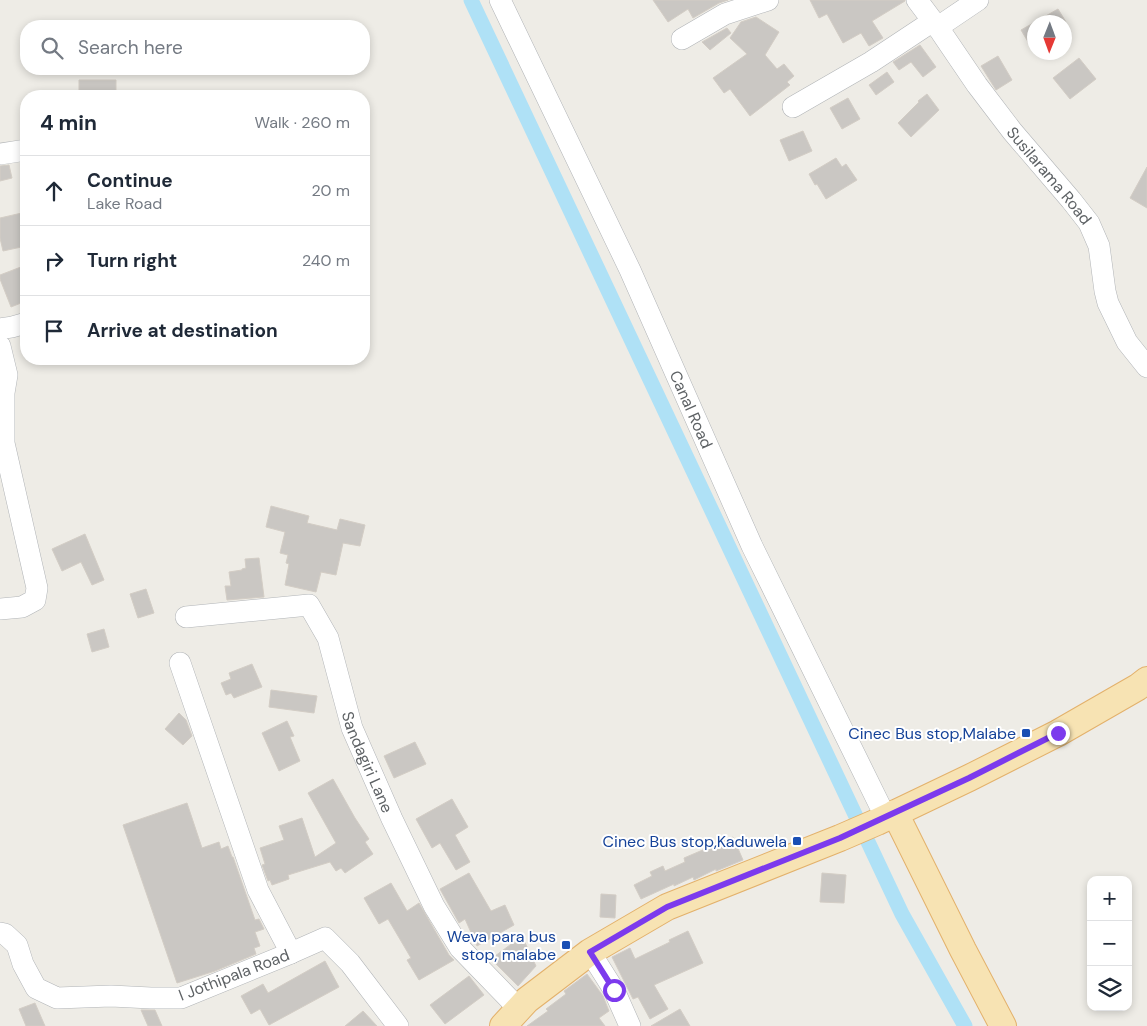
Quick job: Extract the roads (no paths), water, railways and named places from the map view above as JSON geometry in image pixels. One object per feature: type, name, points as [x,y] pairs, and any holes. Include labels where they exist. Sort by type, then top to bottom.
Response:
[{"type":"main road","points":[[511,1017],[527,1000],[590,952],[667,907],[886,818],[1058,733],[1144,687]]},
{"type":"main road","points":[[886,818],[963,950],[1003,1026]]},
{"type":"street","name":"Canal Road","points":[[500,0],[630,270],[752,546],[886,818]]},
{"type":"street","points":[[682,39],[725,14],[768,0]]},
{"type":"street","name":"Susilarama Road","points":[[917,0],[988,100],[1089,223],[1099,246],[1108,303],[1127,342],[1147,367]]},
{"type":"street","points":[[793,107],[978,0]]},
{"type":"street","points":[[0,154],[20,151]]},
{"type":"street","points":[[0,329],[20,325]]},
{"type":"street","points":[[0,346],[7,375],[4,393],[4,443],[37,588],[35,600],[22,607],[0,609]]},
{"type":"street","name":"Sandagiri Lane","points":[[186,618],[309,605],[328,638],[352,728],[392,819],[434,906],[460,948],[511,1017]]},
{"type":"street","points":[[180,663],[258,890],[291,954]]},
{"type":"street","name":"I Jothipala Road","points":[[0,933],[5,934],[17,945],[36,988],[57,998],[110,996],[181,998],[291,954],[325,938],[350,963],[398,1026]]},
{"type":"street","points":[[590,952],[614,990],[630,1026]]},
{"type":"waterway","points":[[471,0],[902,914],[965,1026]]},
{"type":"place","name":"Cinec Bus stop,Malabe","points":[[1026,733]]},
{"type":"place","name":"Cinec Bus stop,Kaduwela","points":[[797,841]]},
{"type":"place","name":"Weva para bus stop, malabe","points":[[566,945]]}]
